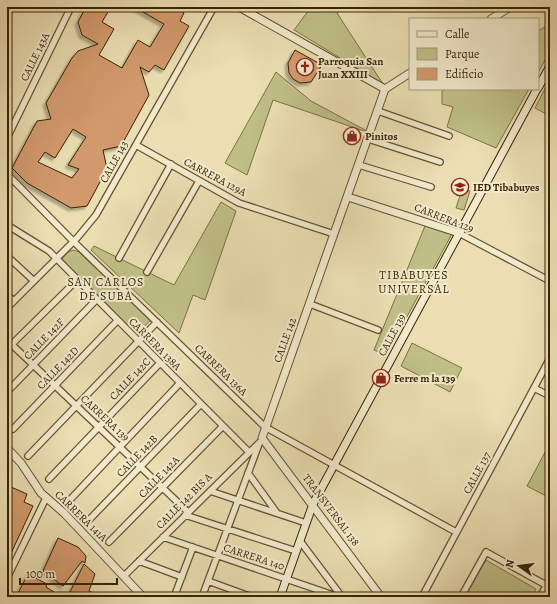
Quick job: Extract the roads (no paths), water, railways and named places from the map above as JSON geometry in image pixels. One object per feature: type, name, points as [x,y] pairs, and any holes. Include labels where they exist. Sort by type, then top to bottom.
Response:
[{"type":"street","name":"CALLE 143A","points":[[7,138],[71,7]]},
{"type":"street","name":"CALLE 143","points":[[7,308],[73,241],[96,215],[214,7]]},
{"type":"street","points":[[239,7],[385,89],[409,74]]},
{"type":"street","points":[[495,7],[499,14]]},
{"type":"street","points":[[493,18],[510,7]]},
{"type":"street","name":"CALLE 139","points":[[539,86],[550,66]]},
{"type":"street","name":"CALLE 142","points":[[202,597],[266,427],[385,89]]},
{"type":"street","name":"CALLE 139","points":[[280,597],[313,504],[537,90]]},
{"type":"street","points":[[378,111],[449,136]]},
{"type":"street","points":[[368,140],[440,162]]},
{"type":"street","name":"CARRERA 129A","points":[[136,145],[239,203],[334,234]]},
{"type":"street","points":[[119,258],[170,164]]},
{"type":"street","points":[[359,165],[431,187]]},
{"type":"street","name":"CARRERA 136A","points":[[7,174],[73,241],[266,427],[456,532]]},
{"type":"street","points":[[147,272],[199,180]]},
{"type":"street","name":"CARRERA 129","points":[[348,197],[459,234],[550,281]]},
{"type":"street","name":"CARRERA 138A","points":[[7,225],[49,251],[76,280],[249,452]]},
{"type":"street","points":[[7,256],[34,281]]},
{"type":"street","points":[[7,349],[76,280]]},
{"type":"street","points":[[7,295],[14,301]]},
{"type":"street","name":"CALLE 142F","points":[[7,392],[96,300]]},
{"type":"street","points":[[310,304],[378,330]]},
{"type":"street","name":"CALLE 142D","points":[[13,429],[117,321]]},
{"type":"street","points":[[28,456],[157,322]]},
{"type":"street","name":"CARRERA 139","points":[[7,340],[163,487],[186,514],[296,551]]},
{"type":"street","name":"CALLE 137","points":[[422,597],[550,358]]},
{"type":"street","name":"CALLE 142C","points":[[49,479],[160,363]]},
{"type":"street","points":[[66,504],[180,383]]},
{"type":"street","points":[[534,388],[550,396]]},
{"type":"street","name":"CALLE 142B","points":[[88,521],[201,404]]},
{"type":"street","name":"CALLE 142A","points":[[109,542],[223,426]]},
{"type":"street","name":"CALLE 142 BIS A","points":[[124,576],[261,440]]},
{"type":"street","name":"TRANSVERSAL 138","points":[[261,440],[313,504],[381,597]]},
{"type":"street","name":"CARRERA 141A","points":[[7,448],[21,463],[46,498],[64,513],[143,597]]},
{"type":"street","points":[[248,473],[278,513]]},
{"type":"street","points":[[210,491],[306,523]]},
{"type":"street","points":[[7,578],[46,498]]},
{"type":"street","name":"CARRERA 140","points":[[163,537],[287,578],[339,597]]},
{"type":"street","points":[[300,541],[342,597]]},
{"type":"street","points":[[176,592],[193,547]]},
{"type":"street","points":[[461,597],[486,552],[546,586]]},
{"type":"street","points":[[139,561],[182,577]]},
{"type":"street","points":[[540,597],[550,579]]},
{"type":"street","points":[[208,581],[252,597]]},
{"type":"place","name":"Parroquia San Juan XXIII","points":[[305,67]]},
{"type":"place","name":"Pinitos","points":[[352,136]]},
{"type":"place","name":"IED Tibabuyes","points":[[460,187]]},
{"type":"place","name":"Ferre m la 139","points":[[381,378]]},
{"type":"district","name":"TIBABUYES UNIVERSAL","points":[[414,282]]},
{"type":"district","name":"SAN CARLOS DE SUBA","points":[[106,289]]}]
